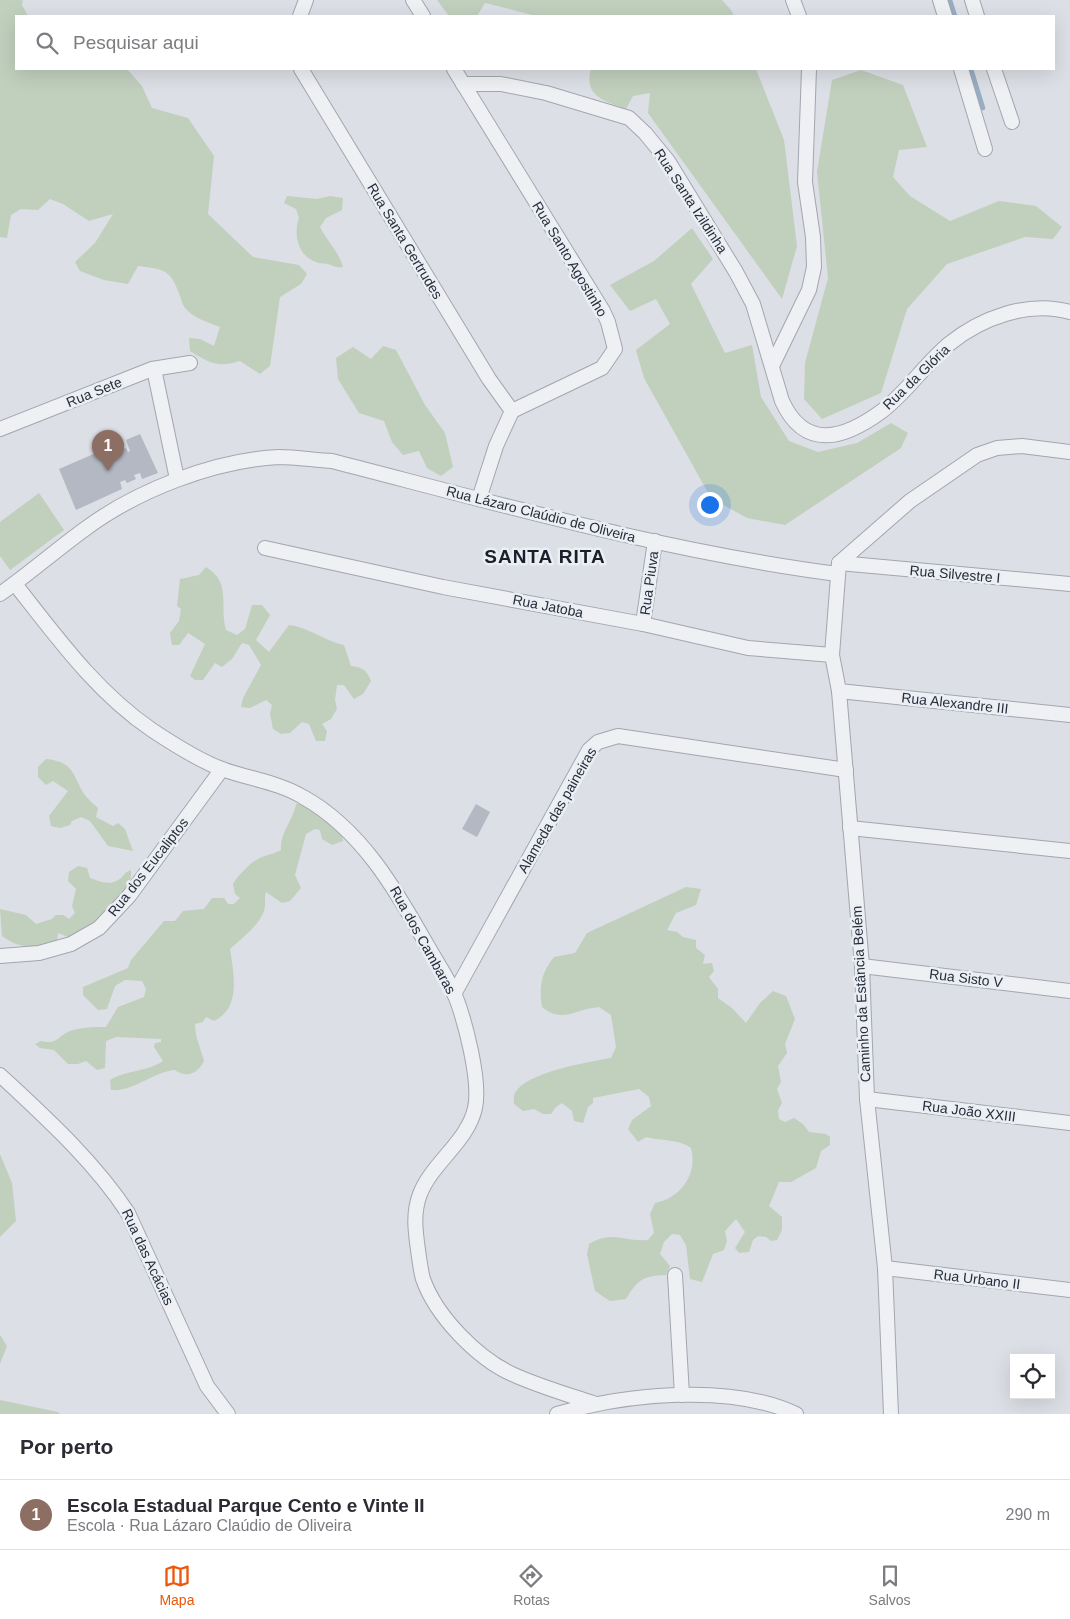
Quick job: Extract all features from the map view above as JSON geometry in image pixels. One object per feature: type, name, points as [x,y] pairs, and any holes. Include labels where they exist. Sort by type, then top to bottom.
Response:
[{"type":"street","points":[[300,15],[306,0]]},
{"type":"street","points":[[413,0],[422,15]]},
{"type":"street","points":[[793,0],[799,15]]},
{"type":"street","points":[[940,0],[945,15]]},
{"type":"street","points":[[972,0],[977,15]]},
{"type":"street","name":"Rua Santa Gertrudes","points":[[302,70],[489,379],[512,411]]},
{"type":"street","name":"Rua Santo Agostinho","points":[[455,70],[603,311],[615,349],[602,368],[512,411]]},
{"type":"street","points":[[772,366],[809,290],[814,267],[813,237],[806,182],[809,70]]},
{"type":"street","points":[[961,70],[985,148]]},
{"type":"street","points":[[994,70],[1012,122]]},
{"type":"street","name":"Rua Santa Izildinha","points":[[462,84],[501,84],[546,92],[622,115],[640,128],[668,161],[736,272],[753,304],[772,366]]},
{"type":"street","name":"Rua da Glória","points":[[772,366],[789,416],[798,426],[812,434],[824,437],[837,434],[881,411],[949,344],[980,324],[1010,312],[1034,308],[1070,312]]},
{"type":"street","name":"Rua Sete","points":[[0,430],[154,369],[190,363]]},
{"type":"street","points":[[154,369],[177,479]]},
{"type":"street","points":[[479,498],[496,446],[512,411]]},
{"type":"street","points":[[838,569],[910,501],[977,455],[997,448],[1022,446],[1070,452]]},
{"type":"street","name":"Rua Lázaro Claúdio de Oliveira","points":[[0,594],[106,515],[152,490],[177,479],[252,460],[294,458],[332,462],[655,541],[772,565],[838,569]]},
{"type":"street","name":"Rua Piuva","points":[[643,624],[655,541]]},
{"type":"street","name":"Rua Jatoba","points":[[265,548],[443,587],[643,624],[748,648],[832,655]]},
{"type":"street","name":"Rua Silvestre I","points":[[838,569],[1070,584]]},
{"type":"street","name":"Caminho da Estância Belém","points":[[838,569],[832,655],[839,691],[862,966],[867,1098],[885,1268],[891,1414]]},
{"type":"street","name":"Rua dos Cambaras","points":[[15,584],[86,673],[136,718],[153,731],[222,769],[267,781],[304,797],[330,816],[360,845],[392,884],[454,994],[471,1053],[476,1085],[475,1107],[460,1137],[421,1192],[415,1210],[416,1237],[423,1278],[432,1297],[451,1324],[483,1357],[511,1374],[593,1403]]},
{"type":"street","name":"Rua Alexandre III","points":[[839,691],[1070,715]]},
{"type":"street","name":"Alameda das paineiras","points":[[454,994],[563,795],[589,750],[598,742],[618,736],[846,770]]},
{"type":"street","name":"Rua dos Eucaliptos","points":[[0,956],[39,952],[72,944],[99,928],[129,896],[222,769]]},
{"type":"street","points":[[850,828],[1070,851]]},
{"type":"street","name":"Rua Sisto V","points":[[862,966],[1070,991]]},
{"type":"street","name":"Rua das Acácias","points":[[0,1075],[38,1110],[114,1191],[128,1213],[207,1386],[228,1414]]},
{"type":"street","name":"Rua João XXIII","points":[[867,1098],[1070,1123]]},
{"type":"street","name":"Rua Urbano II","points":[[885,1268],[1070,1290]]},
{"type":"street","points":[[676,1276],[682,1395]]},
{"type":"street","points":[[557,1414],[593,1403],[682,1395],[734,1396],[796,1414]]},
{"type":"green space","points":[[0,0],[23,0],[22,5],[27,15],[15,15],[15,70],[128,70],[142,86],[152,108],[188,118],[214,156],[208,214],[253,257],[299,265],[307,274],[301,284],[280,297],[270,366],[260,374],[240,361],[225,364],[214,363],[190,351],[189,338],[200,339],[214,346],[220,327],[198,318],[186,309],[175,283],[163,271],[138,266],[128,284],[104,280],[80,271],[75,262],[95,243],[113,214],[89,221],[63,204],[50,199],[38,210],[21,209],[11,215],[7,238],[0,237]]},
{"type":"green space","points":[[437,0],[722,0],[734,15],[532,15],[485,3],[478,15],[448,15]]},
{"type":"green space","points":[[591,70],[756,70],[784,140],[797,246],[782,299],[648,113],[650,93],[633,96],[626,109],[604,100],[593,92],[589,78]]},
{"type":"green space","points":[[861,70],[903,85],[927,147],[899,150],[893,177],[910,196],[950,221],[999,201],[1036,206],[1062,227],[1053,239],[1025,237],[947,264],[907,309],[881,393],[822,419],[804,399],[805,363],[828,278],[817,172],[832,80]]},
{"type":"green space","points":[[287,196],[317,199],[330,196],[343,198],[342,210],[326,218],[320,227],[339,256],[343,267],[317,263],[301,250],[297,237],[299,218],[296,209],[284,203]]},
{"type":"green space","points":[[692,228],[713,259],[691,284],[725,353],[752,345],[761,397],[789,441],[818,452],[857,443],[891,423],[908,433],[901,448],[785,525],[747,518],[711,498],[644,378],[636,350],[670,324],[656,299],[630,311],[610,285],[654,261]]},
{"type":"green space","points":[[383,346],[396,350],[425,405],[445,433],[453,467],[441,476],[427,468],[419,451],[403,455],[392,442],[384,421],[359,413],[338,379],[336,358],[353,347],[371,359]]},
{"type":"green space","points":[[39,493],[64,530],[10,570],[0,556],[0,522]]},
{"type":"green space","points":[[206,567],[214,573],[222,587],[226,630],[237,635],[245,629],[252,605],[262,605],[270,615],[256,640],[269,652],[289,625],[296,626],[344,645],[351,666],[361,668],[368,674],[371,681],[363,694],[354,699],[344,685],[337,685],[335,700],[337,709],[331,719],[322,724],[327,731],[325,741],[316,741],[309,724],[302,722],[290,733],[281,734],[273,729],[270,714],[272,705],[266,700],[250,708],[241,707],[243,698],[261,665],[249,645],[242,643],[232,659],[222,667],[215,663],[203,680],[195,680],[190,676],[205,644],[188,633],[179,645],[172,645],[170,633],[179,621],[181,609],[177,606],[180,579],[199,575]]},
{"type":"green space","points":[[46,759],[62,763],[71,770],[84,794],[98,808],[96,817],[113,826],[118,823],[125,829],[133,851],[108,846],[90,821],[81,817],[72,821],[70,825],[60,828],[51,826],[49,816],[68,791],[53,781],[46,785],[38,777],[38,767]]},
{"type":"green space","points":[[306,803],[342,833],[343,841],[332,845],[322,839],[320,830],[315,829],[306,834],[295,875],[301,888],[290,901],[282,903],[266,892],[265,909],[262,916],[254,927],[230,949],[234,990],[228,1008],[223,1015],[214,1021],[206,1017],[203,1022],[195,1024],[196,1035],[204,1061],[199,1069],[188,1074],[179,1073],[175,1070],[159,1074],[127,1088],[111,1090],[110,1080],[123,1074],[157,1065],[163,1061],[154,1047],[155,1043],[161,1042],[161,1039],[116,1037],[106,1041],[105,1068],[97,1070],[86,1061],[78,1064],[68,1064],[54,1050],[40,1048],[35,1044],[41,1041],[55,1041],[74,1030],[106,1027],[118,1007],[144,997],[146,989],[142,981],[125,980],[115,986],[107,1009],[98,1010],[83,995],[83,987],[128,968],[131,960],[164,921],[175,921],[183,911],[204,909],[212,898],[224,898],[228,904],[234,904],[240,898],[235,894],[233,884],[235,880],[254,861],[281,850],[282,838],[296,804]]},
{"type":"green space","points":[[78,866],[87,868],[90,878],[108,883],[115,882],[131,870],[126,892],[110,911],[88,927],[68,937],[58,933],[57,942],[42,946],[28,947],[2,936],[0,909],[26,915],[36,924],[52,919],[56,915],[63,915],[69,919],[75,913],[72,906],[76,889],[68,881],[69,872]]},
{"type":"green space","points":[[686,887],[701,889],[696,905],[676,913],[667,930],[696,940],[696,948],[705,955],[703,964],[712,963],[714,971],[709,977],[718,989],[718,998],[732,1008],[746,1023],[760,1003],[773,991],[786,996],[795,1019],[785,1044],[787,1053],[778,1066],[781,1082],[777,1089],[782,1103],[778,1110],[779,1119],[785,1122],[794,1118],[803,1124],[809,1132],[826,1134],[830,1137],[830,1145],[821,1151],[816,1168],[791,1182],[779,1182],[769,1206],[782,1217],[782,1230],[777,1240],[771,1241],[766,1237],[758,1236],[753,1240],[749,1252],[739,1253],[735,1248],[745,1232],[736,1219],[725,1231],[727,1241],[724,1250],[713,1254],[702,1282],[690,1279],[686,1245],[680,1235],[672,1234],[664,1242],[660,1254],[670,1266],[666,1275],[646,1278],[634,1287],[626,1299],[610,1301],[595,1291],[587,1254],[589,1244],[612,1237],[648,1240],[654,1233],[650,1214],[655,1203],[673,1196],[690,1176],[693,1158],[691,1148],[675,1142],[646,1137],[638,1142],[628,1129],[632,1120],[651,1106],[649,1097],[639,1089],[593,1098],[593,1103],[588,1107],[583,1123],[574,1121],[572,1111],[562,1103],[551,1114],[543,1114],[534,1109],[523,1111],[514,1104],[514,1096],[521,1086],[544,1074],[574,1065],[611,1058],[616,1047],[611,1015],[599,1007],[563,1015],[549,1012],[542,1007],[542,981],[546,969],[554,957],[575,953],[587,933]]},
{"type":"green space","points":[[0,1154],[12,1183],[16,1221],[0,1237]]},
{"type":"green space","points":[[0,1335],[7,1346],[0,1364]]},
{"type":"green space","points":[[0,1400],[58,1412],[60,1414],[0,1414]]},
{"type":"building","points":[[140,434],[158,473],[142,479],[140,473],[134,475],[136,479],[127,483],[125,480],[120,482],[122,489],[76,510],[59,469],[105,449],[110,460],[113,459],[111,454],[126,448],[128,452],[130,451],[126,440]]},
{"type":"building","points":[[476,804],[490,812],[477,837],[462,829]]},
{"type":"waterway","points":[[950,0],[955,15]]},
{"type":"waterway","points":[[971,70],[983,108]]},
{"type":"place","name":"Escola Estadual Parque Cento e Vinte II","points":[[108,471]]},
{"type":"district","name":"SANTA RITA","points":[[545,556]]}]
